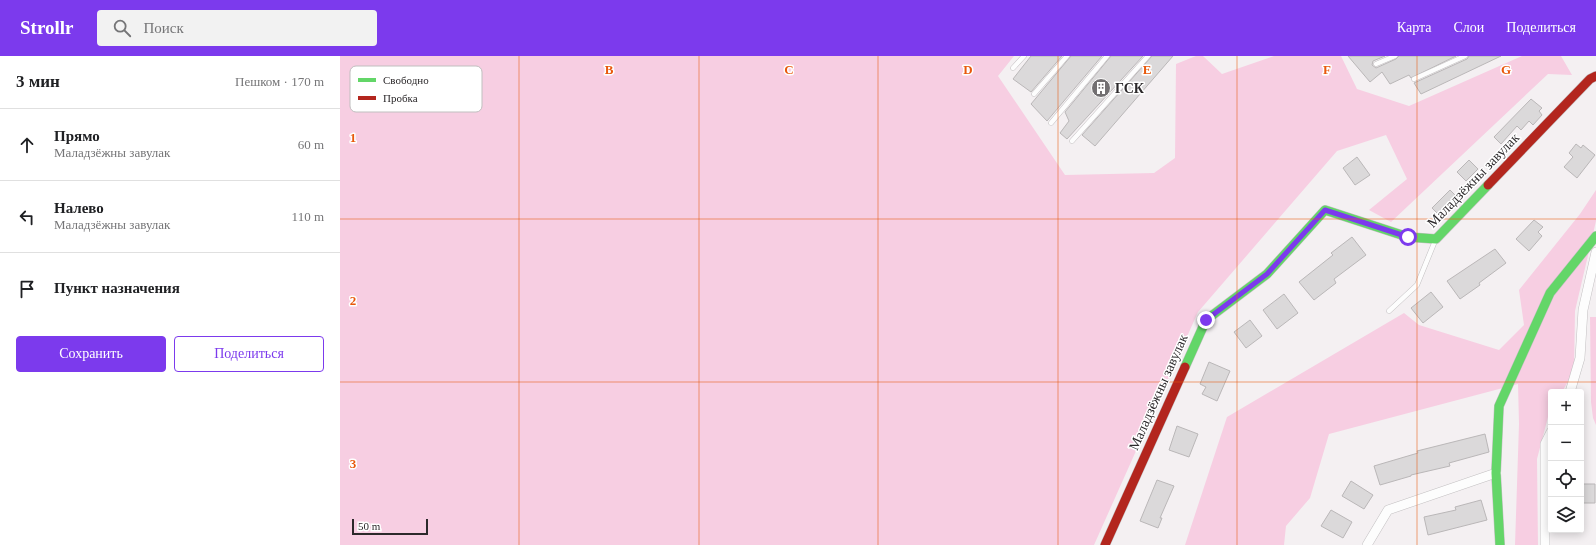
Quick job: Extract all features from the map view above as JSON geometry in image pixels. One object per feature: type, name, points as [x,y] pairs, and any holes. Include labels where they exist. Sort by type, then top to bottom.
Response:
[{"type":"street","name":"Маладзёжны завулак","points":[[1105,545],[1206,320],[1267,274],[1325,210],[1408,237],[1436,239],[1590,78],[1596,76]]},
{"type":"street","points":[[1500,545],[1496,473],[1499,406],[1550,293],[1596,236]]},
{"type":"street","points":[[1571,389],[1580,358],[1583,310],[1596,252]]},
{"type":"street","points":[[1545,545],[1545,444],[1548,438]]},
{"type":"street","points":[[1367,545],[1388,510],[1496,473]]},
{"type":"lane","points":[[1014,68],[1024,56]]},
{"type":"lane","points":[[1034,94],[1066,56]]},
{"type":"lane","points":[[1051,123],[1107,56]]},
{"type":"lane","points":[[1072,141],[1148,56]]},
{"type":"lane","points":[[1376,64],[1395,56]]},
{"type":"lane","points":[[1414,79],[1465,56]]},
{"type":"lane","points":[[1389,311],[1417,285],[1436,239]]},
{"type":"shaded area","points":[[340,56],[1014,56],[998,76],[1065,175],[1154,173],[1175,158],[1176,64],[1196,56],[1203,56],[1222,74],[1274,56],[1341,56],[1357,89],[1409,106],[1522,56],[1561,56],[1572,75],[1548,74],[1391,222],[1369,210],[1407,179],[1386,135],[1337,151],[1198,312],[1094,545],[340,545]]},
{"type":"shaded area","points":[[1596,190],[1596,221],[1575,311],[1574,371],[1564,389],[1548,389],[1548,417],[1537,459],[1538,545],[1515,545],[1519,424],[1518,384],[1329,434],[1310,498],[1286,526],[1284,545],[1185,545],[1227,417],[1404,313],[1419,325],[1499,350],[1524,325],[1519,290],[1580,214]]},
{"type":"shaded area","points":[[1590,317],[1596,317],[1596,425],[1593,418],[1591,402]]},
{"type":"building","points":[[1031,56],[1062,56],[1031,92],[1013,79]]},
{"type":"building","points":[[1071,56],[1102,56],[1047,121],[1031,104]]},
{"type":"building","name":"ГСК","points":[[1111,56],[1143,56],[1067,139],[1060,133],[1069,121],[1065,112]]},
{"type":"building","points":[[1152,56],[1173,56],[1095,146],[1082,135]]},
{"type":"building","points":[[1348,56],[1385,56],[1373,61],[1372,65],[1376,68],[1396,59],[1399,56],[1456,56],[1411,78],[1409,75],[1390,84],[1382,72],[1370,82]]},
{"type":"building","points":[[1469,56],[1501,56],[1421,94],[1414,83],[1467,59]]},
{"type":"building","points":[[1531,99],[1542,108],[1539,111],[1542,115],[1533,125],[1529,121],[1521,130],[1517,126],[1501,144],[1494,137]]},
{"type":"building","points":[[1576,144],[1581,148],[1583,145],[1595,155],[1577,178],[1564,167],[1573,157],[1569,153]]},
{"type":"building","points":[[1357,157],[1370,175],[1355,185],[1343,168]]},
{"type":"building","points":[[1469,160],[1478,169],[1466,181],[1457,172]]},
{"type":"building","points":[[1450,190],[1461,201],[1443,219],[1432,208]]},
{"type":"building","points":[[1534,220],[1543,227],[1538,232],[1542,236],[1529,251],[1516,239]]},
{"type":"building","points":[[1352,237],[1366,255],[1334,279],[1336,283],[1314,300],[1299,282],[1333,255],[1331,253]]},
{"type":"building","points":[[1495,249],[1506,263],[1479,283],[1480,285],[1460,299],[1447,281]]},
{"type":"building","points":[[1431,292],[1443,307],[1423,323],[1411,308]]},
{"type":"building","points":[[1284,294],[1298,313],[1277,329],[1263,310]]},
{"type":"building","points":[[1250,320],[1262,336],[1246,348],[1234,332]]},
{"type":"building","points":[[1209,362],[1230,371],[1217,401],[1202,394],[1206,387],[1200,384]]},
{"type":"building","points":[[1177,426],[1198,434],[1189,457],[1169,450]]},
{"type":"building","points":[[1485,434],[1489,452],[1449,463],[1450,466],[1411,475],[1380,485],[1374,466],[1418,453],[1417,451]]},
{"type":"building","points":[[1157,480],[1174,486],[1160,518],[1162,518],[1158,528],[1140,521]]},
{"type":"building","points":[[1351,481],[1373,495],[1364,509],[1342,496]]},
{"type":"building","points":[[1584,484],[1595,484],[1595,503],[1584,503]]},
{"type":"building","points":[[1481,500],[1487,520],[1428,535],[1424,517],[1456,510],[1455,507]]},
{"type":"building","points":[[1331,510],[1352,522],[1343,538],[1321,526]]},
{"type":"traffic: fast","points":[[1185,367],[1206,320],[1267,274],[1325,210],[1408,237],[1436,239],[1488,185]]},
{"type":"traffic: fast","points":[[1500,545],[1496,473],[1499,406],[1550,293],[1596,236]]},
{"type":"traffic: jam","points":[[1488,185],[1590,79],[1596,76]]},
{"type":"traffic: jam","points":[[1105,545],[1185,367]]},
{"type":"place","name":"ГСК","points":[[1101,88]]},
{"type":"route","points":[[1206,320],[1267,274],[1315,219],[1325,210],[1408,237]]}]
